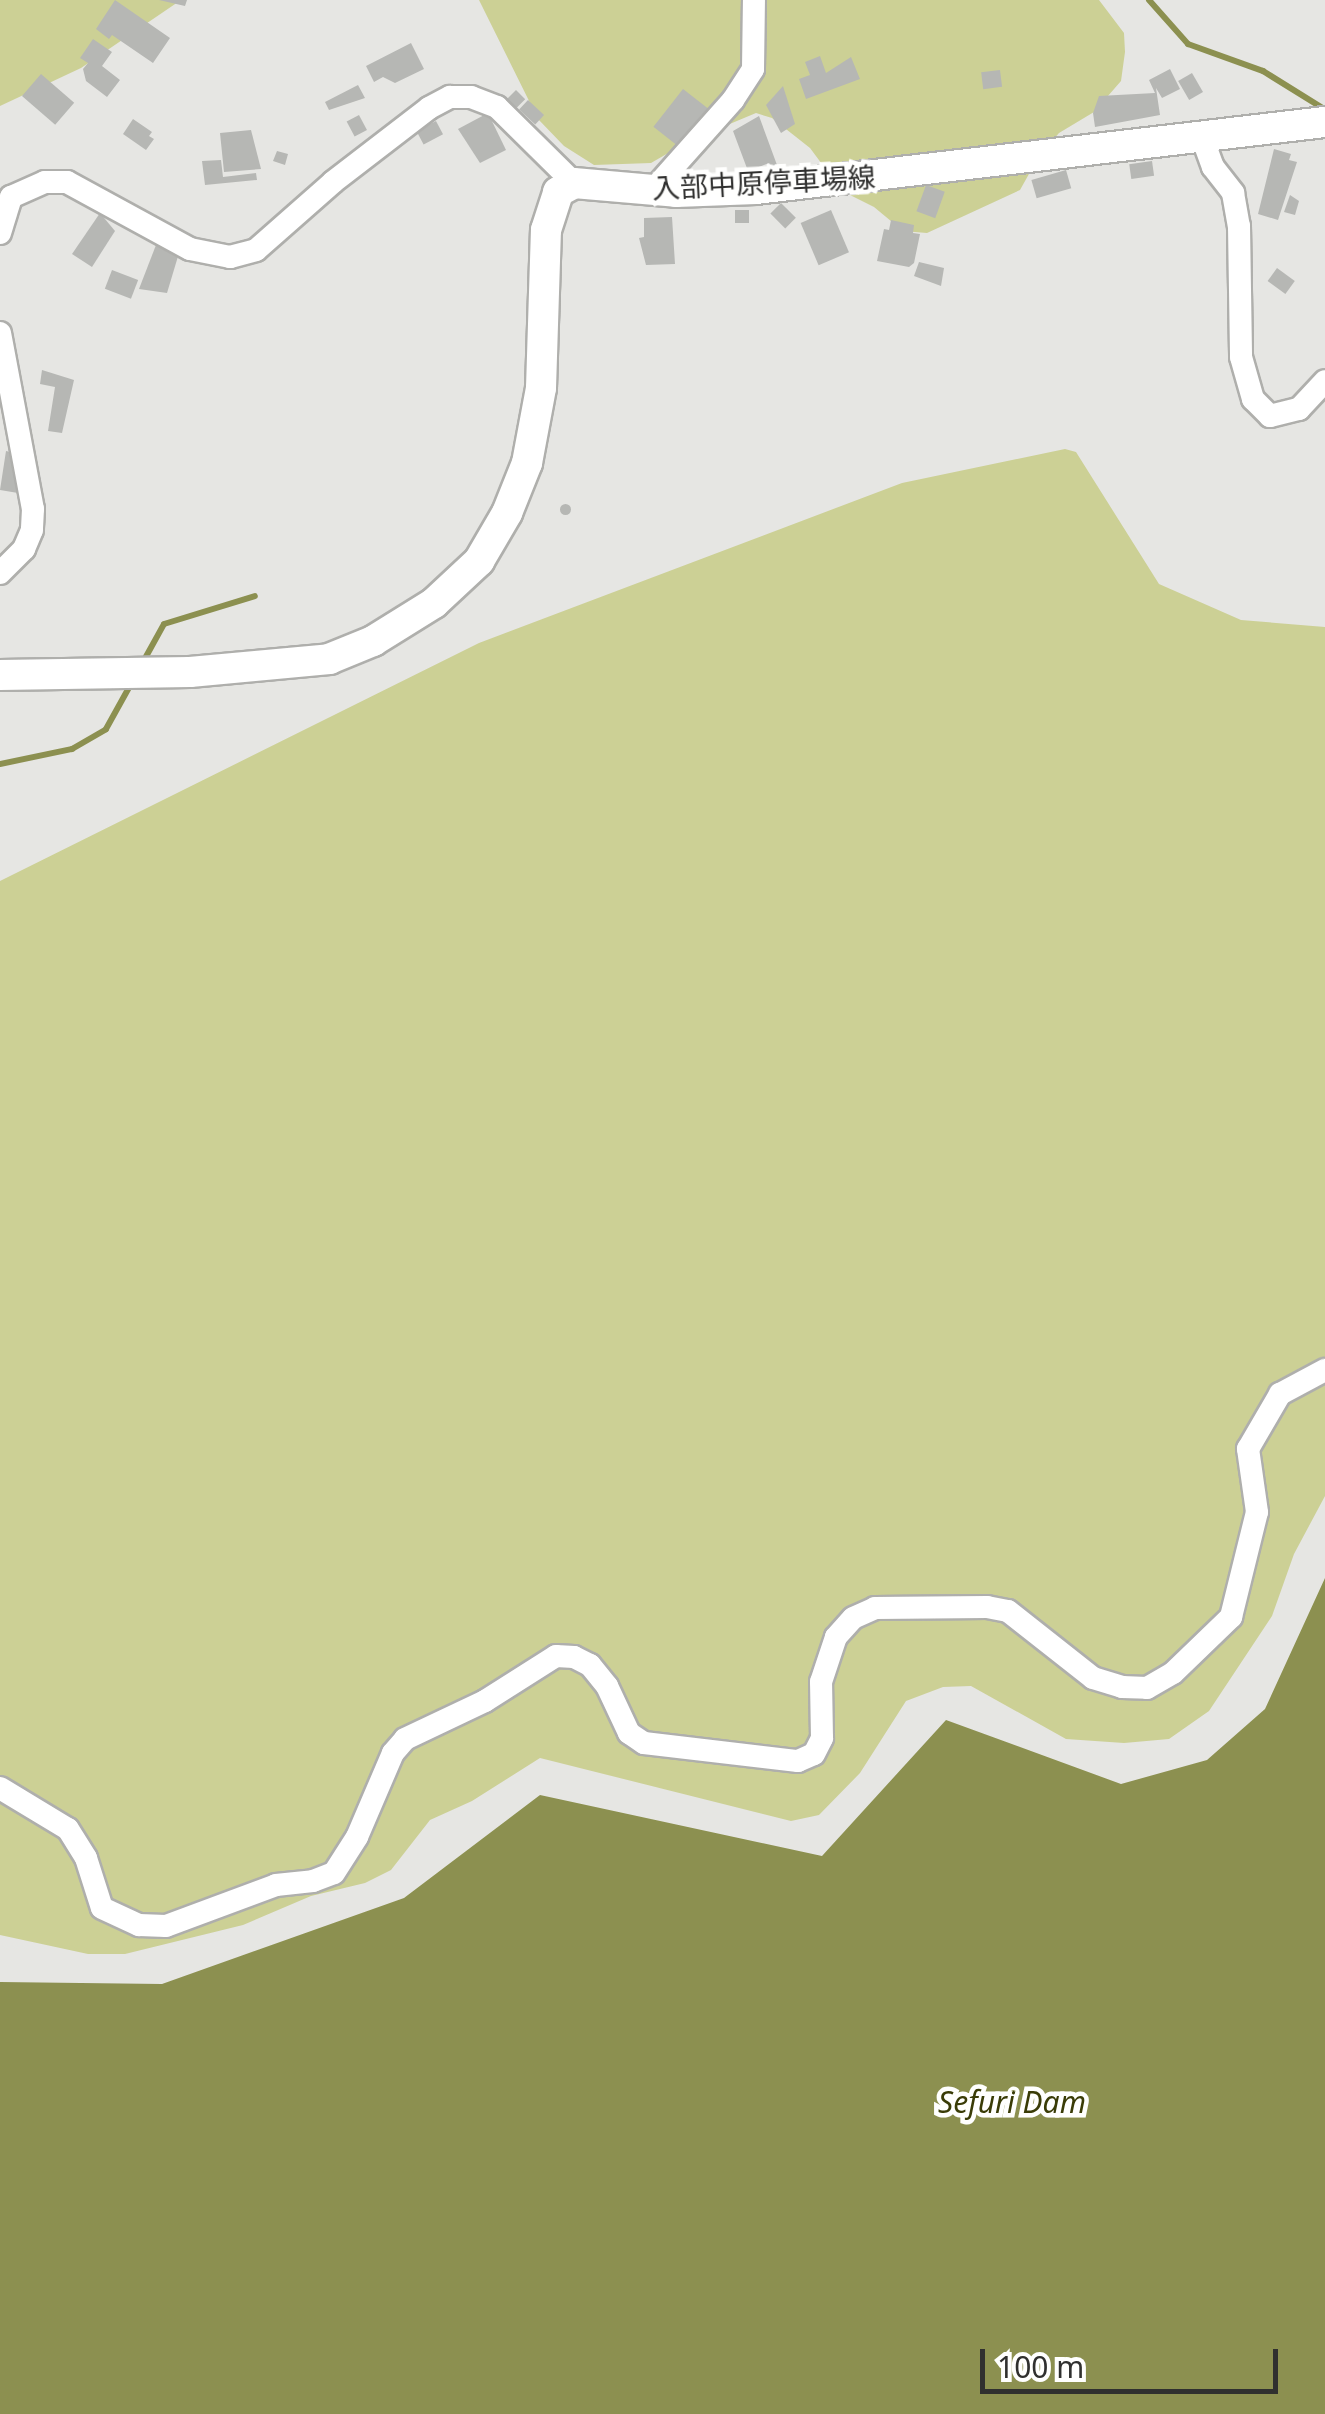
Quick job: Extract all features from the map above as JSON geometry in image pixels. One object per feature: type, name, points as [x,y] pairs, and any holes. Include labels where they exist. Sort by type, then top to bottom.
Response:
[{"type":"main road","name":"入部中原停車場線","points":[[574,183],[652,190],[832,182],[1325,122]]},
{"type":"main road","points":[[0,675],[190,672],[330,659],[374,640],[434,603],[479,561],[507,512],[526,462],[541,388],[546,230],[558,192],[574,183]]},
{"type":"street","points":[[652,190],[734,100],[753,69],[754,0]]},
{"type":"street","points":[[0,232],[11,197],[26,187],[67,182],[190,249],[230,257],[256,250],[346,171],[429,108],[450,97],[471,97],[496,107],[574,183]]},
{"type":"street","points":[[1202,137],[1213,167],[1234,193],[1239,226],[1241,357],[1253,399],[1270,416],[1299,408],[1325,381]]},
{"type":"street","points":[[0,333],[32,509],[32,530],[24,550],[0,572]]},
{"type":"street","points":[[0,1788],[68,1829],[86,1858],[102,1908],[139,1926],[166,1926],[276,1885],[313,1881],[334,1873],[357,1838],[394,1753],[405,1739],[485,1701],[556,1656],[574,1657],[590,1665],[608,1686],[629,1733],[644,1743],[798,1762],[814,1754],[822,1738],[821,1682],[836,1637],[853,1618],[875,1608],[1008,1611],[1093,1678],[1122,1688],[1147,1688],[1173,1673],[1231,1617],[1257,1512],[1248,1449],[1280,1394],[1325,1370]]},
{"type":"shaded area","points":[[0,0],[181,0],[81,68],[0,106]]},
{"type":"shaded area","points":[[479,0],[1099,0],[1124,33],[1125,52],[1121,81],[1094,112],[1059,133],[1039,156],[1020,190],[927,233],[903,231],[874,207],[842,191],[810,148],[772,118],[756,113],[689,141],[651,163],[594,165],[564,146],[538,119]]},
{"type":"shaded area","points":[[1065,449],[1076,452],[1159,584],[1241,620],[1325,627],[1325,1496],[1294,1554],[1272,1616],[1209,1711],[1169,1739],[1124,1743],[1066,1739],[971,1686],[943,1687],[906,1701],[860,1773],[819,1815],[791,1821],[540,1758],[472,1801],[430,1820],[391,1870],[365,1883],[311,1896],[243,1925],[125,1954],[88,1954],[0,1935],[0,881],[479,643],[902,483]]},
{"type":"water","name":"Sefuri Dam","points":[[1325,1578],[1325,2414],[0,2414],[0,1982],[162,1984],[404,1898],[540,1795],[822,1856],[946,1720],[1121,1784],[1207,1760],[1265,1709]]},
{"type":"building","points":[[115,0],[170,38],[153,63],[112,35],[109,39],[96,29]]},
{"type":"building","points":[[159,0],[187,0],[185,6]]},
{"type":"building","points":[[93,39],[112,52],[102,66],[120,80],[107,97],[86,81],[83,69],[88,63],[80,58]]},
{"type":"building","points":[[411,43],[424,69],[395,83],[383,77],[374,82],[366,66]]},
{"type":"building","points":[[820,56],[826,73],[851,57],[860,79],[806,99],[799,79],[810,75],[805,62]]},
{"type":"building","points":[[1170,69],[1180,89],[1162,98],[1156,88],[1160,115],[1095,127],[1093,113],[1099,96],[1155,93],[1149,80]]},
{"type":"building","points":[[1000,70],[1002,87],[983,89],[981,72]]},
{"type":"building","points":[[1192,73],[1203,92],[1189,100],[1178,81]]},
{"type":"building","points":[[41,74],[74,103],[55,125],[22,96]]},
{"type":"building","points":[[358,85],[365,98],[329,110],[325,102]]},
{"type":"building","points":[[783,86],[795,124],[781,133],[766,105]]},
{"type":"building","points":[[683,89],[709,109],[679,147],[653,127]]},
{"type":"building","points":[[516,90],[525,99],[513,111],[504,102]]},
{"type":"building","points":[[528,100],[544,115],[535,125],[519,110]]},
{"type":"building","points":[[488,113],[506,150],[480,163],[458,129]]},
{"type":"building","points":[[359,115],[367,130],[355,137],[347,122]]},
{"type":"building","points":[[759,116],[777,165],[771,167],[769,163],[748,171],[733,131]]},
{"type":"building","points":[[133,119],[152,132],[149,136],[154,139],[146,150],[123,134]]},
{"type":"building","points":[[436,121],[443,134],[424,145],[417,131]]},
{"type":"building","points":[[251,130],[261,169],[224,172],[220,133]]},
{"type":"building","points":[[1274,149],[1291,154],[1289,160],[1297,162],[1278,220],[1258,214]]},
{"type":"building","points":[[277,151],[288,154],[285,165],[273,161]]},
{"type":"building","points":[[221,160],[223,177],[256,173],[257,180],[205,185],[202,161]]},
{"type":"building","points":[[1152,161],[1154,176],[1131,179],[1129,164]]},
{"type":"building","points":[[1066,170],[1071,188],[1037,198],[1031,180]]},
{"type":"building","points":[[926,185],[945,192],[935,218],[916,211]]},
{"type":"building","points":[[1290,195],[1299,201],[1295,215],[1284,212]]},
{"type":"building","points":[[781,203],[796,218],[785,228],[770,214]]},
{"type":"building","points":[[735,210],[749,210],[749,223],[735,223]]},
{"type":"building","points":[[831,210],[849,252],[819,265],[801,223]]},
{"type":"building","points":[[100,213],[115,231],[92,267],[72,254]]},
{"type":"building","points":[[672,217],[675,264],[646,265],[639,238],[644,237],[644,218]]},
{"type":"building","points":[[891,220],[914,225],[913,233],[920,234],[914,263],[909,267],[877,261],[884,229],[889,230]]},
{"type":"building","points":[[156,245],[179,253],[167,293],[139,289]]},
{"type":"building","points":[[919,262],[944,268],[941,286],[914,276]]},
{"type":"building","points":[[1277,268],[1295,281],[1285,294],[1268,281]]},
{"type":"building","points":[[112,270],[138,280],[131,299],[105,289]]},
{"type":"building","points":[[42,370],[74,380],[62,433],[48,431],[55,387],[40,384]]},
{"type":"building","points":[[6,451],[23,455],[24,494],[0,490]]},
{"type":"building","points":[[565,503],[571,509],[565,515],[559,509]]},
{"type":"waterway","points":[[1149,0],[1188,44],[1263,71],[1324,109]]},
{"type":"waterway","points":[[143,662],[164,624],[255,596]]},
{"type":"waterway","points":[[0,764],[72,749],[106,729],[132,682]]}]
